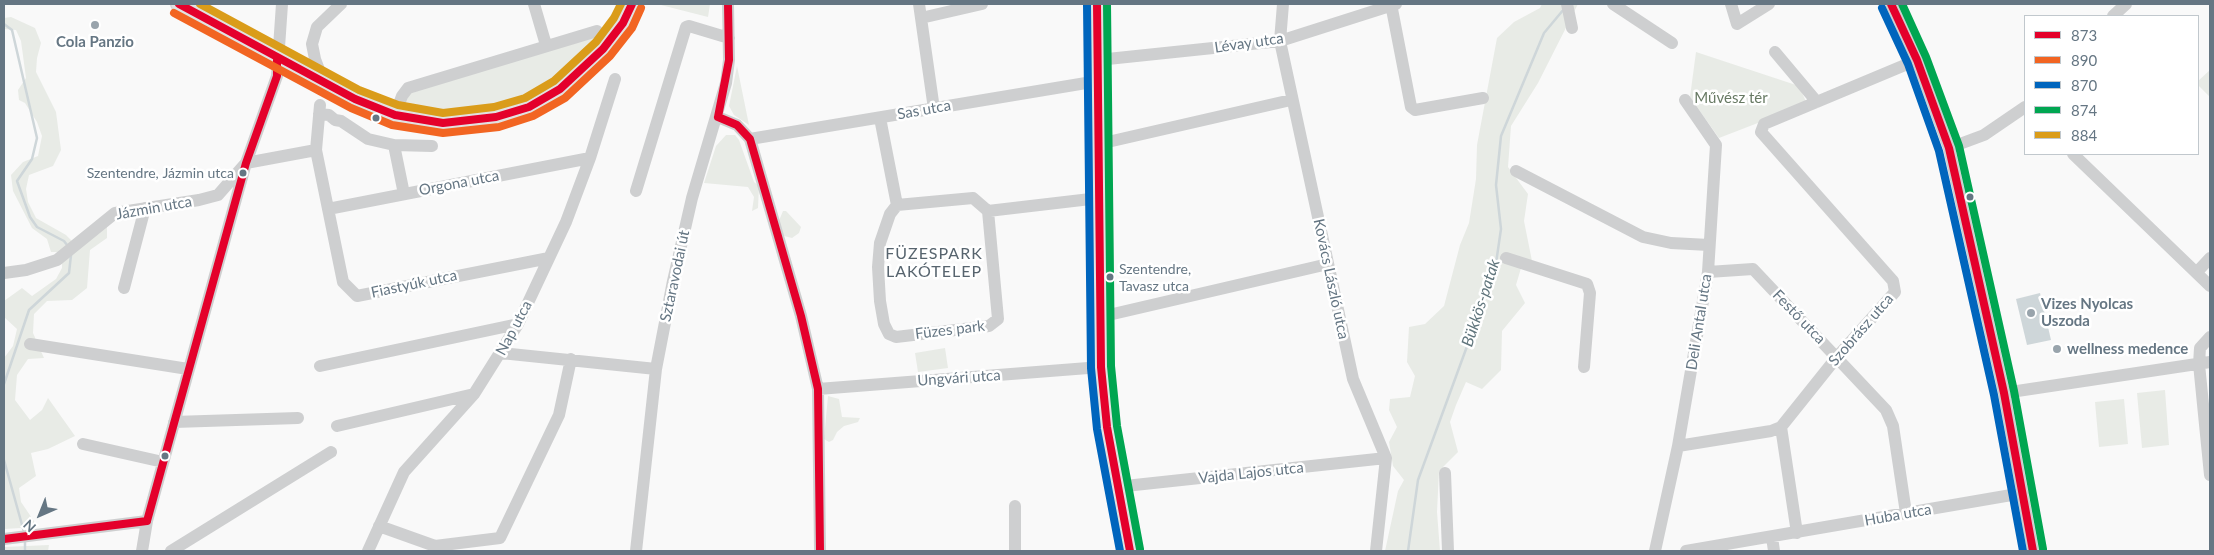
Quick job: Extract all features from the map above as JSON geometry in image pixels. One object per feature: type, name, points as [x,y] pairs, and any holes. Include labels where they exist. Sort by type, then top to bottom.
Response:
[{"type":"main road","points":[[179,4],[356,100],[395,115],[442,123],[467,122],[496,117],[528,107],[560,89],[589,64],[623,23],[632,4]]},
{"type":"main road","points":[[1097,4],[1101,367],[1116,487],[1130,551]]},
{"type":"street","points":[[142,551],[147,521],[246,163],[277,76],[282,4]]},
{"type":"street","points":[[324,83],[314,59],[312,44],[317,27],[341,4]]},
{"type":"street","points":[[534,4],[546,45]]},
{"type":"street","name":"Sztaravodai út","points":[[636,551],[656,369],[692,198],[718,117],[726,83],[729,38],[728,4]]},
{"type":"street","points":[[919,4],[934,108]]},
{"type":"street","points":[[921,18],[982,4]]},
{"type":"street","name":"Kovács László utca","points":[[1283,4],[1280,41],[1291,100],[1353,379],[1386,458],[1376,551]]},
{"type":"street","points":[[1393,4],[1411,107],[1415,110],[1483,98]]},
{"type":"street","name":"Lévay utca","points":[[1098,60],[1280,41],[1393,4]]},
{"type":"street","points":[[1567,4],[1572,28]]},
{"type":"street","points":[[1613,4],[1672,43]]},
{"type":"street","points":[[1731,4],[1737,24],[1769,4]]},
{"type":"street","points":[[1891,4],[1918,60],[1949,148],[2004,394],[2033,551]]},
{"type":"street","points":[[2114,15],[2126,4]]},
{"type":"street","points":[[636,191],[686,27],[689,26],[729,38]]},
{"type":"street","points":[[395,115],[402,96],[408,88],[597,31]]},
{"type":"street","points":[[1775,52],[1817,102],[1918,60]]},
{"type":"street","name":"Nap utca","points":[[368,551],[404,472],[474,394],[502,353],[518,324],[550,258],[590,158],[615,79]]},
{"type":"street","name":"Sas utca","points":[[750,139],[1098,81]]},
{"type":"street","points":[[1100,144],[1291,100]]},
{"type":"street","name":"Deli Antal utca","points":[[1655,551],[1678,446],[1708,272],[1716,145],[1685,100]]},
{"type":"street","name":"Szobrász utca","points":[[1781,427],[1837,357],[1895,292],[1896,287],[1761,132],[1764,124],[1817,102]]},
{"type":"street","points":[[1949,148],[1984,135],[2024,109]]},
{"type":"street","name":"Fiastyúk utca","points":[[394,145],[368,139],[320,110],[316,150],[343,282],[357,296],[550,258]]},
{"type":"street","points":[[718,117],[738,125],[750,139],[800,312],[818,389],[820,551]]},
{"type":"street","points":[[880,118],[896,205],[973,198],[988,211],[1099,198]]},
{"type":"street","points":[[404,194],[394,145],[432,146]]},
{"type":"street","points":[[246,163],[316,150]]},
{"type":"street","points":[[2074,155],[2210,286]]},
{"type":"street","name":"Orgona utca","points":[[328,209],[590,158]]},
{"type":"street","name":"Jázmin utca","points":[[4,273],[26,270],[57,260],[115,213],[199,200],[218,195],[246,163]]},
{"type":"street","points":[[1516,171],[1643,236],[1671,243],[1709,245]]},
{"type":"street","name":"Füzes park","points":[[896,205],[890,214],[880,243],[878,267],[884,324],[889,334],[896,337],[989,326],[998,319],[988,211]]},
{"type":"street","points":[[124,288],[145,208]]},
{"type":"street","points":[[1506,258],[1587,284],[1590,292],[1584,366]]},
{"type":"street","points":[[2197,272],[2210,258]]},
{"type":"street","points":[[1100,317],[1328,264]]},
{"type":"street","name":"Festő utca","points":[[1708,272],[1753,269],[1891,417],[1906,513]]},
{"type":"street","points":[[320,366],[518,324]]},
{"type":"street","points":[[2210,338],[2200,348],[2205,363],[2210,475]]},
{"type":"street","points":[[30,344],[188,369]]},
{"type":"street","points":[[502,353],[656,369]]},
{"type":"street","points":[[379,526],[435,546],[500,538],[559,415],[571,359]]},
{"type":"street","points":[[2004,394],[2205,363]]},
{"type":"street","name":"Ungvári utca","points":[[818,389],[1101,367]]},
{"type":"street","points":[[337,426],[474,394]]},
{"type":"street","points":[[174,422],[298,418]]},
{"type":"street","points":[[1678,446],[1771,431],[1781,427],[1797,532]]},
{"type":"street","points":[[83,444],[163,462]]},
{"type":"street","points":[[171,551],[331,452]]},
{"type":"street","name":"Vajda Lajos utca","points":[[1116,487],[1386,458]]},
{"type":"street","points":[[1445,473],[1448,551]]},
{"type":"street","name":"Huba utca","points":[[1686,551],[2023,493]]},
{"type":"street","points":[[1015,506],[1015,551]]},
{"type":"street","points":[[10,538],[147,521]]},
{"type":"street","points":[[1772,537],[1774,551]]},
{"type":"green space","points":[[657,4],[710,4],[708,17]]},
{"type":"green space","points":[[1542,4],[1578,4],[1538,83],[1511,126],[1508,167],[1528,194],[1524,221],[1532,261],[1521,268],[1516,285],[1525,303],[1502,331],[1501,370],[1482,389],[1466,382],[1450,422],[1458,452],[1439,471],[1437,512],[1440,551],[1385,551],[1398,491],[1404,480],[1393,466],[1389,442],[1397,427],[1389,410],[1390,399],[1410,397],[1415,376],[1407,362],[1409,327],[1425,324],[1444,306],[1460,245],[1469,223],[1476,179],[1477,145],[1497,38],[1514,22],[1540,8]]},
{"type":"green space","points":[[11,17],[35,28],[41,43],[36,72],[56,112],[61,150],[53,166],[29,175],[26,189],[28,202],[36,218],[66,235],[73,242],[62,252],[51,252],[47,239],[32,228],[13,191],[11,175],[23,162],[38,156],[42,136],[37,122],[25,103],[19,100],[18,90],[26,78],[21,41],[16,30],[4,29],[4,18]]},
{"type":"green space","points":[[597,31],[603,49],[560,89],[496,117],[395,115],[402,96]]},
{"type":"green space","name":"Művész tér","points":[[1696,52],[1799,86],[1807,104],[1719,138],[1690,97]]},
{"type":"green space","points":[[737,66],[749,125],[734,115],[729,106]]},
{"type":"green space","points":[[2210,70],[2210,97],[2199,86],[2199,80]]},
{"type":"green space","points":[[726,135],[735,135],[739,140],[754,182],[759,186],[758,208],[752,211],[754,197],[748,187],[704,183],[716,146]]},
{"type":"green space","points":[[783,211],[786,211],[801,227],[799,233],[792,238],[784,236],[778,223]]},
{"type":"green space","points":[[107,224],[107,238],[90,250],[87,288],[72,300],[47,301],[34,314],[33,333],[44,358],[28,359],[17,375],[15,400],[30,420],[42,410],[48,398],[75,436],[48,449],[31,453],[36,476],[19,488],[21,502],[38,527],[4,529],[4,358],[13,346],[17,329],[4,317],[4,301],[22,288],[32,296],[56,279],[62,268],[62,262]]},
{"type":"green space","points":[[945,348],[948,368],[918,372],[915,353]]},
{"type":"green space","points":[[2165,390],[2169,445],[2142,448],[2137,393]]},
{"type":"green space","points":[[828,396],[839,399],[842,417],[860,418],[858,422],[844,426],[837,432],[833,440],[829,442],[824,439]]},
{"type":"green space","points":[[2124,399],[2128,444],[2099,447],[2095,402]]},
{"type":"green space","points":[[49,545],[48,551],[4,551],[4,547]]},
{"type":"shaded area","points":[[2040,293],[2051,340],[2027,345],[2016,299]]},
{"type":"waterway","name":"Bükkös-patak","points":[[1408,551],[1418,480],[1495,270],[1501,229],[1496,185],[1501,136],[1544,33],[1564,9]]},
{"type":"waterway","points":[[4,24],[12,30],[37,138],[32,159],[17,181],[30,217],[37,227],[64,241],[67,245]]},
{"type":"waterway","points":[[4,384],[29,310],[69,273],[71,255]]},
{"type":"waterway","points":[[4,460],[24,532]]},
{"type":"waterway","points":[[25,540],[25,551]]},
{"type":"transit line","name":"873","points":[[179,4],[355,99],[395,115],[443,123],[496,117],[529,107],[560,89],[603,49],[623,23],[632,4]]},
{"type":"transit line","name":"884","points":[[200,4],[359,90],[398,105],[443,113],[494,107],[525,98],[554,81],[596,42],[614,18],[621,4]]},
{"type":"transit line","name":"873","points":[[718,117],[729,60],[728,4]]},
{"type":"transit line","name":"870","points":[[1087,4],[1091,368],[1097,429],[1120,551]]},
{"type":"transit line","name":"873","points":[[1097,4],[1101,367],[1107,427],[1130,551]]},
{"type":"transit line","name":"874","points":[[1107,4],[1111,366],[1117,426],[1140,549]]},
{"type":"transit line","name":"873","points":[[1891,4],[1917,60],[1949,148],[2004,393],[2033,551]]},
{"type":"transit line","name":"874","points":[[1902,4],[1926,57],[1959,146],[2014,391],[2043,549]]},
{"type":"transit line","name":"890","points":[[174,13],[351,108],[392,125],[443,133],[499,127],[533,116],[565,98],[610,56],[632,28],[641,8]]},
{"type":"transit line","name":"870","points":[[1882,8],[1908,64],[1939,151],[1994,395],[2023,551]]},
{"type":"transit line","name":"873","points":[[147,521],[246,163],[277,76],[277,57]]},
{"type":"transit line","name":"873","points":[[718,117],[737,125],[750,139],[801,316],[818,389],[820,551]]},
{"type":"transit line","name":"873","points":[[4,539],[147,521]]},
{"type":"place","name":"Cola Panzio","points":[[95,25]]},
{"type":"place","name":"Szentendre, Jázmin utca","points":[[243,173]]},
{"type":"place","name":"Szentendre, Tavasz utca","points":[[1110,277]]},
{"type":"place","name":"Vizes Nyolcas Uszoda","points":[[2031,313]]},
{"type":"place","name":"wellness medence","points":[[2057,349]]},
{"type":"district","name":"FÜZESPARK LAKÓTELEP","points":[[934,263]]}]
